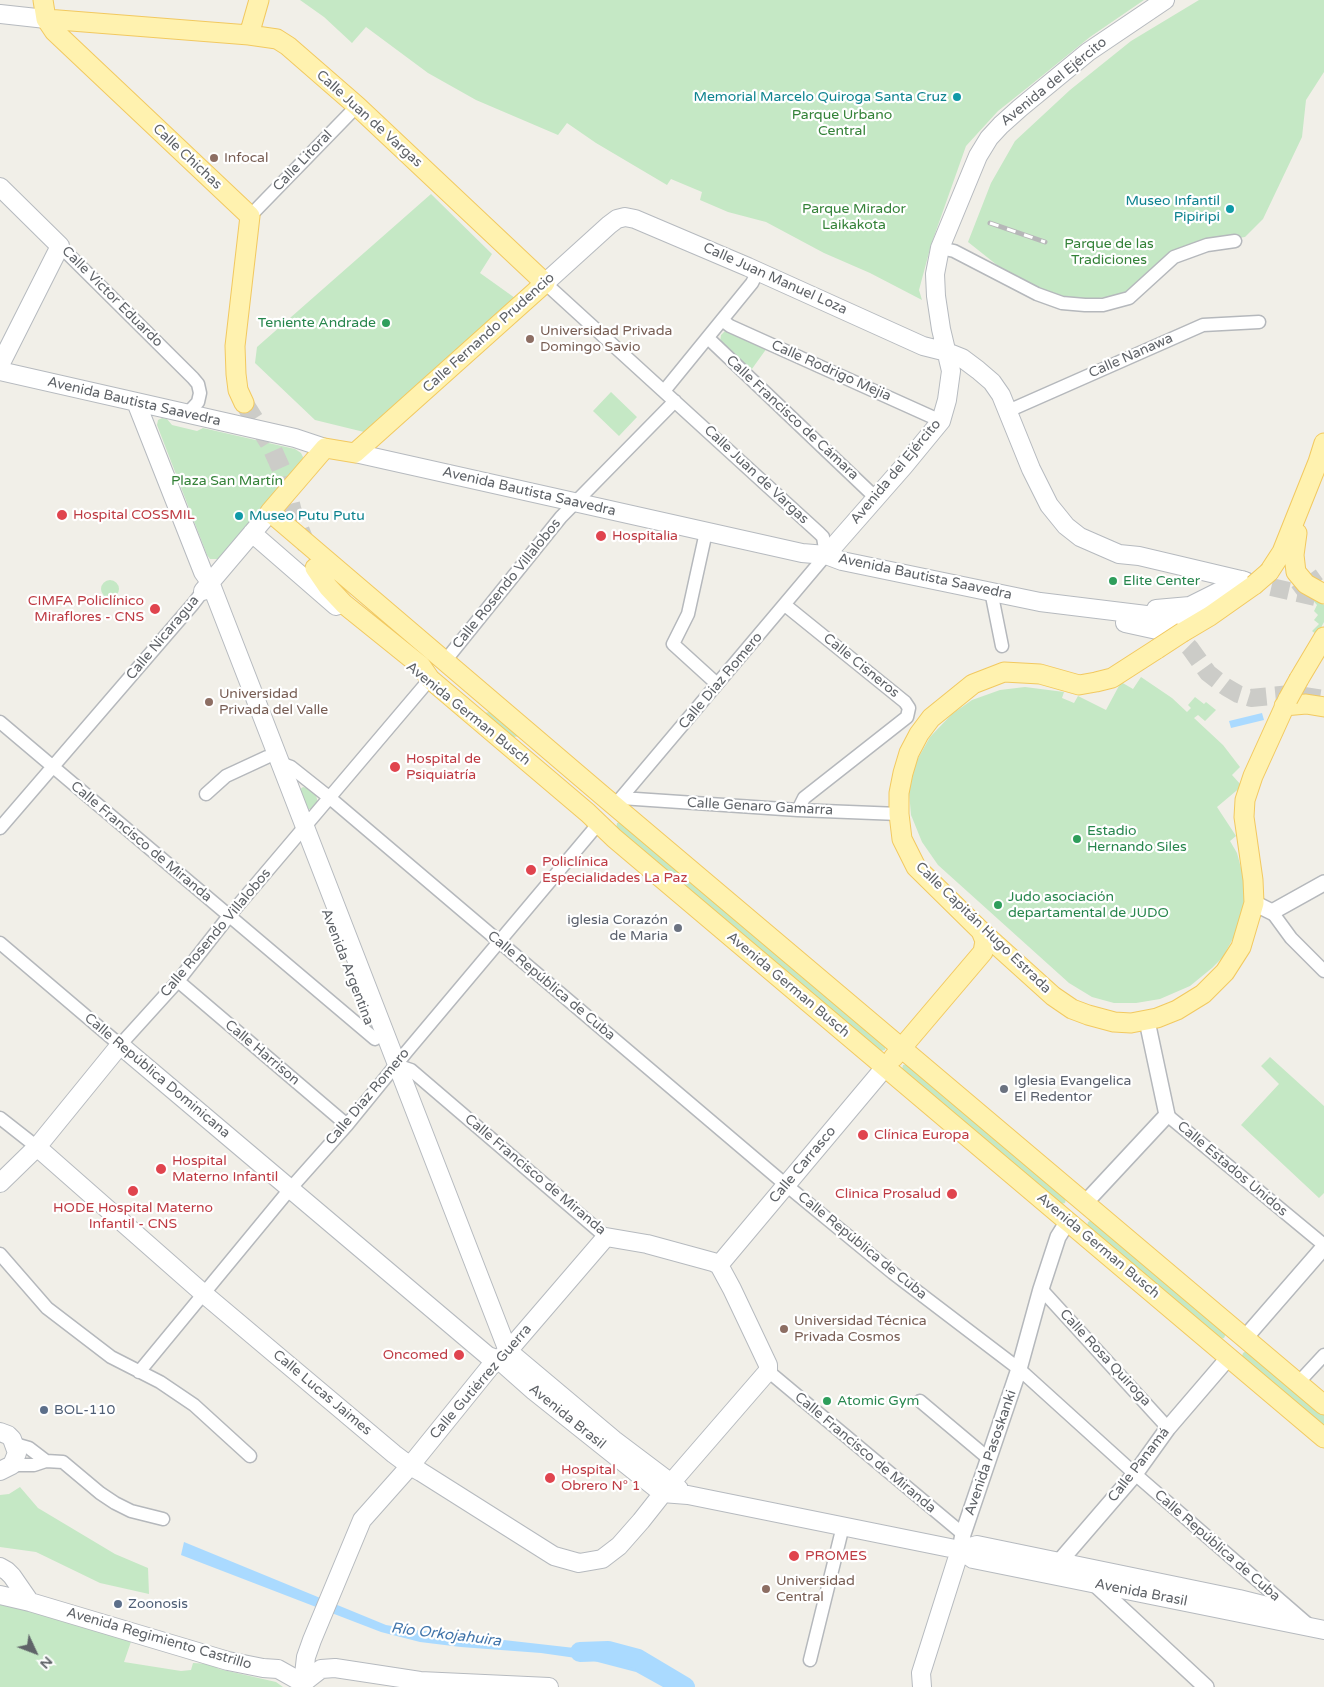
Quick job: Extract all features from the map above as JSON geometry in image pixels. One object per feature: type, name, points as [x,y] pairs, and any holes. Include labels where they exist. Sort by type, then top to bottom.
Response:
[{"type":"main road","points":[[43,0],[46,19]]},
{"type":"main road","points":[[249,35],[260,0]]},
{"type":"main road","name":"Avenida del Ejército","points":[[826,555],[941,421],[947,400],[951,371],[941,329],[935,274],[940,248],[978,156],[989,138],[1001,125],[1088,52],[1166,0]]},
{"type":"main road","name":"Calle Juan de Vargas","points":[[0,14],[277,39],[288,46],[357,106],[545,283]]},
{"type":"main road","name":"Calle Chichas","points":[[46,19],[54,31],[250,216]]},
{"type":"main road","name":"Calle Victor Eduardo","points":[[0,187],[60,246]]},
{"type":"main road","points":[[244,403],[238,390],[235,346],[250,216]]},
{"type":"main road","name":"Calle Fernando Prudencio","points":[[355,453],[609,225],[617,219],[625,217]]},
{"type":"main road","name":"Calle Juan Manuel Loza","points":[[625,217],[635,219],[758,271],[923,346],[947,352]]},
{"type":"main road","points":[[0,365],[60,246]]},
{"type":"main road","points":[[923,346],[931,344],[941,329]]},
{"type":"main road","points":[[947,352],[962,358],[992,382],[1001,395],[1031,469],[1049,505],[1066,526],[1080,537],[1120,554],[1139,556],[1247,582]]},
{"type":"main road","name":"Avenida Bautista Saavedra","points":[[0,371],[295,438],[325,448],[355,453],[802,553],[826,555],[842,561],[1040,602],[1187,620],[1210,616]]},
{"type":"main road","name":"Avenida Argentina","points":[[136,402],[503,1356]]},
{"type":"main road","points":[[1324,443],[1301,505],[1294,548],[1296,572],[1306,584],[1324,593]]},
{"type":"main road","name":"Calle Nicaragua","points":[[205,582],[252,533],[325,448]]},
{"type":"main road","name":"Calle Capitán Hugo Estrada","points":[[1301,505],[1282,552],[1269,572],[1247,582],[1210,616],[1174,632],[1157,649],[1112,678],[1079,685],[1040,674],[1004,672],[973,684],[931,718],[919,734],[909,753],[899,793],[902,839],[916,867],[981,931],[1053,996],[1072,1009],[1114,1022],[1131,1024],[1147,1021],[1178,1010],[1203,994],[1225,972],[1241,948],[1254,903],[1253,880],[1244,817],[1245,800],[1253,776],[1286,703],[1306,677],[1324,637]]},
{"type":"main road","name":"Avenida German Busch","points":[[270,512],[444,661],[618,802],[901,1048],[1324,1405]]},
{"type":"main road","name":"Avenida German Busch","points":[[252,533],[335,606],[416,672],[430,679],[1324,1438]]},
{"type":"main road","points":[[315,568],[328,587],[344,604],[422,666],[430,679],[444,661]]},
{"type":"main road","points":[[1040,602],[1057,596],[1139,608],[1171,608],[1195,604],[1247,582]]},
{"type":"main road","name":"Avenida Bautista Saavedra","points":[[1060,605],[1076,613],[1174,632]]},
{"type":"main road","points":[[1306,677],[1324,652]]},
{"type":"main road","points":[[1286,703],[1324,707]]},
{"type":"main road","points":[[599,823],[618,802]]},
{"type":"main road","points":[[886,1066],[983,952],[985,941],[981,931]]},
{"type":"main road","points":[[983,952],[995,950],[1006,952]]},
{"type":"main road","name":"Calle Rosendo Villalobos","points":[[0,1183],[37,1147],[120,1045]]},
{"type":"main road","name":"Calle República Dominicana","points":[[120,1045],[488,1356],[503,1356]]},
{"type":"main road","name":"Calle Carrasco","points":[[719,1265],[886,1066]]},
{"type":"main road","name":"Calle Lucas Jaimes","points":[[37,1147],[204,1294],[410,1466],[554,1556],[579,1563],[602,1559],[619,1546],[667,1488]]},
{"type":"main road","points":[[1068,1221],[1085,1204]]},
{"type":"main road","name":"Calle Francisco de Miranda","points":[[606,1237],[655,1246],[706,1259],[719,1265]]},
{"type":"main road","name":"Calle Gutiérrez Guerra","points":[[313,1638],[362,1520],[410,1466],[490,1367],[503,1356],[606,1237]]},
{"type":"main road","points":[[667,1488],[768,1371],[768,1365],[719,1265]]},
{"type":"main road","points":[[1229,1357],[1244,1339]]},
{"type":"main road","name":"Avenida Brasil","points":[[503,1356],[610,1445],[667,1488],[688,1495],[843,1526],[977,1545],[1012,1560],[1238,1606],[1321,1628]]},
{"type":"main road","points":[[4,1470],[16,1457],[6,1434]]},
{"type":"main road","name":"Avenida Pasoskanki","points":[[922,1687],[921,1673],[961,1542]]},
{"type":"main road","points":[[0,1568],[4,1577],[0,1587]]},
{"type":"main road","points":[[0,1568],[12,1576],[30,1602]]},
{"type":"main road","name":"Avenida Regimiento Castrillo","points":[[0,1594],[228,1661],[278,1669],[304,1685]]},
{"type":"main road","name":"Avenida Brasil","points":[[1238,1606],[1292,1612],[1321,1628]]},
{"type":"main road","points":[[313,1638],[314,1653],[318,1661],[335,1668]]},
{"type":"main road","points":[[278,1669],[304,1651],[313,1638]]},
{"type":"main road","points":[[304,1685],[306,1657],[313,1638]]},
{"type":"main road","points":[[304,1685],[321,1669],[335,1668],[420,1681],[549,1687]]},
{"type":"street","name":"Calle Litoral","points":[[250,216],[357,106]]},
{"type":"street","points":[[940,248],[954,251],[1037,294],[1062,303],[1103,305],[1129,298],[1174,257],[1207,245],[1235,241]]},
{"type":"street","name":"Calle Victor Eduardo","points":[[60,246],[198,384],[200,393],[198,402],[186,414]]},
{"type":"street","points":[[664,391],[752,283],[758,271]]},
{"type":"street","name":"Calle Juan de Vargas","points":[[545,283],[819,533],[823,537],[826,555]]},
{"type":"street","name":"Calle Rodrigo Mejia","points":[[722,320],[730,326],[941,421]]},
{"type":"street","name":"Calle Nanawa","points":[[1008,411],[1203,325],[1259,322]]},
{"type":"street","name":"Calle Francisco de Cámara","points":[[708,338],[876,498]]},
{"type":"street","name":"Calle Rosendo Villalobos","points":[[444,661],[561,516],[675,401]]},
{"type":"street","points":[[706,532],[688,614],[673,644],[718,684]]},
{"type":"street","name":"Calle Diaz Romero","points":[[618,802],[826,555]]},
{"type":"street","name":"Calle Nicaragua","points":[[0,828],[193,604],[205,582]]},
{"type":"street","points":[[1324,582],[1322,589],[1324,593]]},
{"type":"street","points":[[991,591],[1002,646]]},
{"type":"street","name":"Calle Cisneros","points":[[785,605],[905,702],[909,708],[907,718],[804,798],[798,810]]},
{"type":"street","name":"Calle Rosendo Villalobos","points":[[120,1045],[178,981],[229,916],[430,679]]},
{"type":"street","name":"Calle Francisco de Miranda","points":[[0,722],[229,916],[380,1037]]},
{"type":"street","points":[[206,794],[226,776],[274,760]]},
{"type":"street","name":"Calle República de Cuba","points":[[274,760],[291,768],[330,798],[786,1185],[893,1273],[1019,1369],[1292,1612]]},
{"type":"street","name":"Calle Genaro Gamarra","points":[[618,802],[899,814]]},
{"type":"street","name":"Calle Diaz Romero","points":[[140,1372],[290,1189],[347,1125],[599,823]]},
{"type":"street","points":[[1272,912],[1324,883]]},
{"type":"street","points":[[1254,903],[1272,912],[1291,938],[1323,969]]},
{"type":"street","name":"Calle República Dominicana","points":[[0,943],[120,1045]]},
{"type":"street","name":"Calle Harrison","points":[[178,981],[347,1125]]},
{"type":"street","name":"Calle Estados Unidos","points":[[1147,1021],[1168,1115],[1324,1246]]},
{"type":"street","name":"Calle Francisco de Miranda","points":[[392,1070],[411,1070],[606,1237]]},
{"type":"street","points":[[1085,1204],[1168,1115]]},
{"type":"street","name":"Calle Lucas Jaimes","points":[[0,1118],[37,1147]]},
{"type":"street","name":"Avenida Pasoskanki","points":[[961,1542],[1019,1369],[1041,1289],[1058,1237],[1068,1221]]},
{"type":"street","points":[[1244,1339],[1324,1246]]},
{"type":"street","points":[[0,1254],[47,1308],[111,1357],[160,1382],[194,1405],[250,1456]]},
{"type":"street","name":"Calle Rosa Quiroga","points":[[1041,1289],[1168,1428]]},
{"type":"street","points":[[1298,1383],[1324,1355]]},
{"type":"street","name":"Calle Panamá","points":[[1059,1569],[1135,1474],[1168,1428],[1229,1357]]},
{"type":"street","name":"Calle Francisco de Miranda","points":[[768,1371],[961,1542]]},
{"type":"street","points":[[920,1401],[989,1459]]},
{"type":"street","points":[[6,1434],[46,1461]]},
{"type":"street","points":[[4,1470],[46,1461],[63,1462],[100,1494],[115,1503],[131,1511],[163,1519]]},
{"type":"street","points":[[810,1660],[843,1526]]},
{"type":"street","points":[[1097,1577],[1206,1687]]},
{"type":"green space","name":"Parque Urbano Central","points":[[300,0],[1144,0],[1090,37],[998,111],[966,146],[931,245],[919,290],[922,300],[870,273],[824,253],[766,222],[728,212],[700,200],[702,192],[671,179],[667,185],[596,143],[567,123],[558,135],[476,100],[428,73],[366,27],[352,43],[324,17]]},
{"type":"green space","name":"Parque de las Tradiciones","points":[[1199,0],[1324,0],[1324,72],[1306,100],[1302,137],[1263,219],[1245,237],[1204,241],[1166,255],[1128,292],[1122,295],[1099,298],[1068,298],[1043,291],[1007,273],[968,242],[991,183],[1015,141],[1070,90],[1131,41]]},
{"type":"green space","name":"Teniente Andrade","points":[[431,194],[492,254],[480,273],[515,298],[364,432],[315,420],[255,363],[257,347]]},
{"type":"green space","points":[[726,330],[767,348],[749,373],[720,342],[721,335]]},
{"type":"green space","points":[[611,392],[637,417],[619,436],[593,411]]},
{"type":"green space","name":"Plaza San Martín","points":[[162,418],[167,419],[172,425],[197,431],[203,428],[295,449],[303,457],[302,464],[218,559],[210,559],[207,555],[157,425],[158,420]]},
{"type":"green space","points":[[110,580],[116,583],[119,589],[116,595],[110,598],[104,595],[101,589],[104,583]]},
{"type":"green space","points":[[1308,595],[1324,605],[1324,622],[1317,635],[1312,631],[1319,624],[1314,620],[1318,615],[1314,611],[1317,605]]},
{"type":"green space","name":"Estadio Hernando Siles","points":[[1141,677],[1172,698],[1187,712],[1191,708],[1188,705],[1195,697],[1204,704],[1206,702],[1216,710],[1205,721],[1198,715],[1194,718],[1223,745],[1240,767],[1232,775],[1242,786],[1217,807],[1236,836],[1230,841],[1237,853],[1244,879],[1244,905],[1237,931],[1223,957],[1190,986],[1160,999],[1136,1003],[1114,1003],[1092,997],[1069,983],[938,865],[922,842],[911,815],[909,792],[916,762],[930,737],[952,714],[972,700],[1000,690],[1025,687],[1064,692],[1062,698],[1074,703],[1078,696],[1106,710],[1121,682],[1133,689]]},
{"type":"green space","points":[[489,707],[522,736],[513,737],[485,713],[489,712]]},
{"type":"green space","points":[[303,787],[316,795],[318,803],[313,809],[307,809],[299,790]]},
{"type":"green space","points":[[620,822],[886,1046],[885,1050],[881,1051],[616,830],[617,823]]},
{"type":"green space","points":[[1270,1057],[1324,1106],[1324,1193],[1319,1198],[1241,1125],[1279,1084],[1261,1066]]},
{"type":"green space","points":[[907,1064],[1066,1199],[1065,1203],[1061,1204],[902,1069],[903,1065]]},
{"type":"green space","points":[[1092,1220],[1226,1334],[1224,1338],[1221,1339],[1087,1226],[1088,1222]]},
{"type":"green space","points":[[1246,1351],[1250,1351],[1324,1414],[1324,1429],[1242,1356]]},
{"type":"green space","points":[[20,1487],[38,1508],[115,1554],[148,1568],[149,1594],[100,1583],[36,1552],[0,1547],[0,1495],[9,1494]]},
{"type":"green space","points":[[0,1599],[134,1633],[124,1662],[181,1671],[191,1670],[193,1663],[211,1664],[219,1669],[276,1682],[283,1687],[0,1687]]},
{"type":"water","points":[[1262,713],[1264,720],[1231,728],[1229,721]]},
{"type":"water","points":[[184,1542],[386,1625],[610,1652],[642,1661],[685,1687],[663,1687],[636,1672],[590,1660],[541,1653],[420,1642],[381,1632],[181,1555]]},
{"type":"waterway","name":"Río Orkojahuira","points":[[580,1652],[608,1651],[638,1659],[685,1687]]},
{"type":"tunnel","points":[[244,403],[271,446],[283,473],[292,510],[307,547]]},
{"type":"tunnel","points":[[1295,592],[1324,571]]},
{"type":"tunnel","points":[[1245,581],[1324,599]]},
{"type":"tunnel","points":[[1166,632],[1180,638],[1190,648],[1208,673],[1238,694],[1251,698],[1291,694],[1324,699]]},
{"type":"railway","points":[[990,223],[1045,242]]},
{"type":"place","name":"Memorial Marcelo Quiroga Santa Cruz","points":[[957,97]]},
{"type":"place","name":"Infocal","points":[[214,158]]},
{"type":"place","name":"Museo Infantil Pipiripi","points":[[1230,209]]},
{"type":"place","name":"Teniente Andrade","points":[[386,323]]},
{"type":"place","name":"Universidad Privada Domingo Savio","points":[[530,339]]},
{"type":"place","name":"Hospital COSSMIL","points":[[62,515]]},
{"type":"place","name":"Museo Putu Putu","points":[[239,516]]},
{"type":"place","name":"Hospitalia","points":[[601,536]]},
{"type":"place","name":"Elite Center","points":[[1113,581]]},
{"type":"place","name":"CIMFA Policlínico Miraflores - CNS","points":[[155,609]]},
{"type":"place","name":"Universidad Privada del Valle","points":[[209,702]]},
{"type":"place","name":"Hospital de Psiquiatría","points":[[395,767]]},
{"type":"place","name":"Estadio Hernando Siles","points":[[1077,839]]},
{"type":"place","name":"Policlínica Especialidades La Paz","points":[[531,870]]},
{"type":"place","name":"Judo asociación departamental de JUDO","points":[[998,905]]},
{"type":"place","name":"iglesia Corazón de Maria","points":[[678,928]]},
{"type":"place","name":"Iglesia Evangelica El Redentor","points":[[1004,1089]]},
{"type":"place","name":"Clínica Europa","points":[[863,1135]]},
{"type":"place","name":"Hospital Materno Infantil","points":[[161,1169]]},
{"type":"place","name":"HODE Hospital Materno Infantil - CNS","points":[[133,1191]]},
{"type":"place","name":"Clinica Prosalud","points":[[952,1194]]},
{"type":"place","name":"Universidad Técnica Privada Cosmos","points":[[784,1329]]},
{"type":"place","name":"Oncomed","points":[[459,1355]]},
{"type":"place","name":"Atomic Gym","points":[[827,1401]]},
{"type":"place","name":"BOL-110","points":[[44,1410]]},
{"type":"place","name":"Hospital Obrero N° 1","points":[[550,1478]]},
{"type":"place","name":"PROMES","points":[[794,1556]]},
{"type":"place","name":"Universidad Central","points":[[766,1589]]},
{"type":"place","name":"Zoonosis","points":[[118,1604]]},
{"type":"park label","name":"Parque Mirador Laikakota","points":[[854,217]]}]
